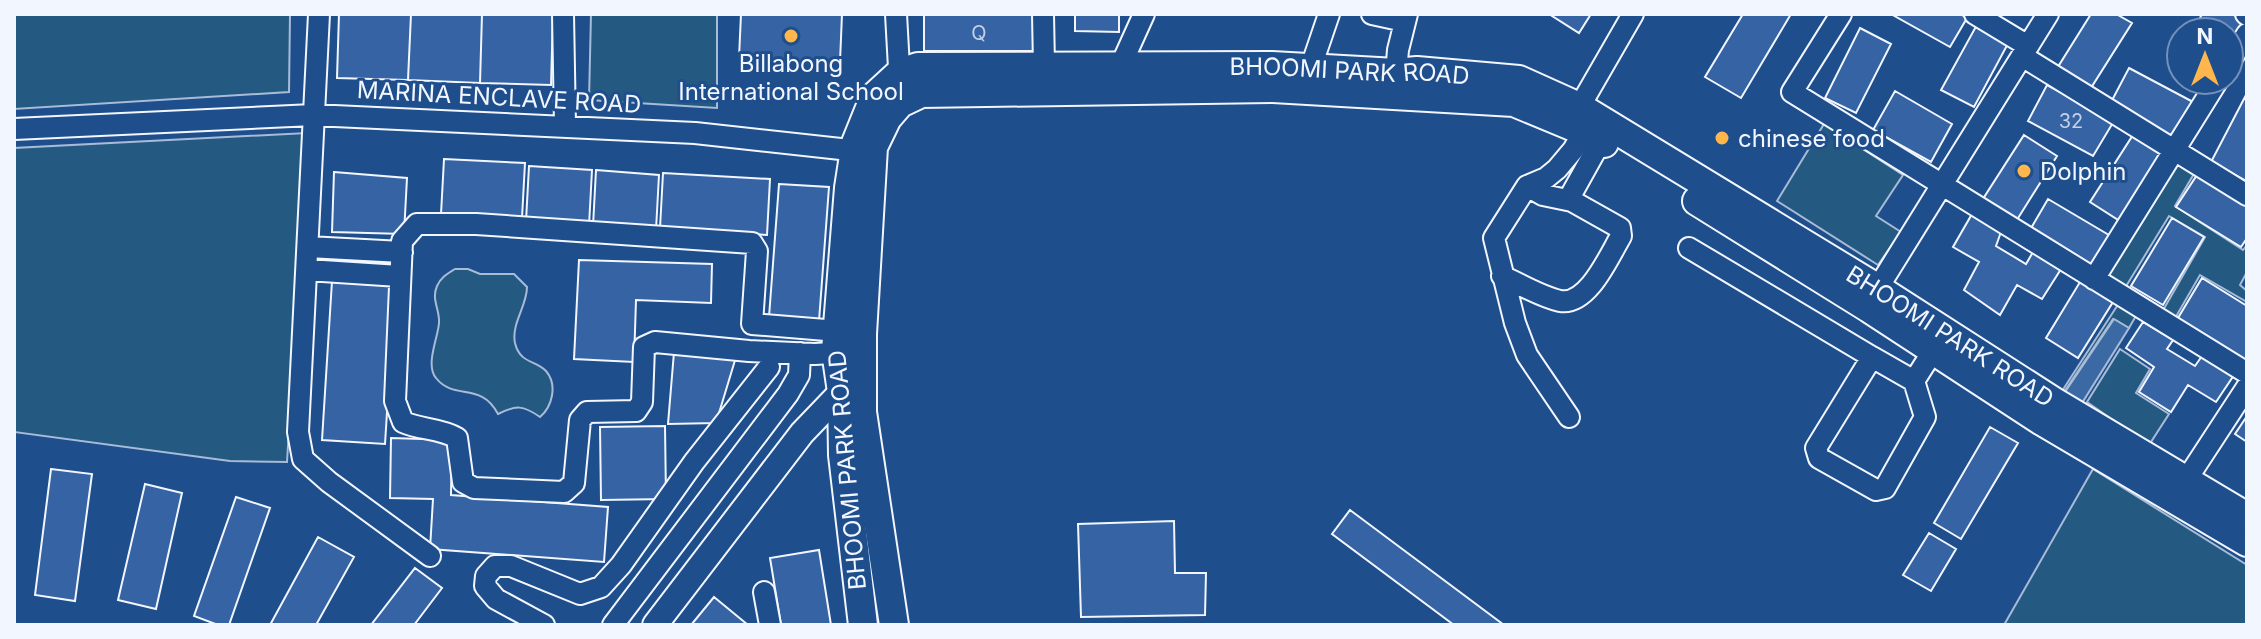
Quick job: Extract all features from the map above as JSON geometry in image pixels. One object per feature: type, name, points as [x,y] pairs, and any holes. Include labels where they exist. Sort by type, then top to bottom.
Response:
[{"type":"main road","name":"BHOOMI PARK ROAD","points":[[900,73],[918,67],[1044,66],[1115,78]]},
{"type":"main road","name":"BHOOMI PARK ROAD","points":[[900,103],[921,93],[1115,78],[1310,78],[1395,83],[1417,71],[1519,80],[2180,490],[2247,542]]},
{"type":"main road","points":[[894,625],[852,348],[867,150],[863,119],[875,96],[900,73]]},
{"type":"main road","points":[[867,150],[900,103]]},
{"type":"main road","name":"BHOOMI PARK ROAD","points":[[852,348],[842,392],[843,455],[863,625]]},
{"type":"main road","name":"BHOOMI PARK ROAD","points":[[2180,490],[2247,517]]},
{"type":"street","points":[[319,14],[298,432],[303,459],[329,482],[430,556]]},
{"type":"street","points":[[563,14],[565,125]]},
{"type":"street","points":[[896,14],[900,103]]},
{"type":"street","points":[[1043,14],[1044,66]]},
{"type":"street","points":[[1115,78],[1144,14]]},
{"type":"street","points":[[1310,78],[1329,14]]},
{"type":"street","points":[[1372,14],[1406,18],[1395,83]]},
{"type":"street","points":[[1572,201],[1589,124],[1633,14]]},
{"type":"street","points":[[1841,14],[1792,92],[2247,373]]},
{"type":"street","points":[[1975,14],[2025,51],[2247,195]]},
{"type":"street","points":[[1872,298],[2048,14]]},
{"type":"street","points":[[2094,279],[2208,96]]},
{"type":"street","name":"MARINA ENCLAVE ROAD","points":[[14,129],[313,115],[695,133],[867,150]]},
{"type":"street","points":[[1569,417],[1527,355],[1502,276],[1494,238],[1527,186],[1546,178],[1557,169],[1589,124]]},
{"type":"street","points":[[1502,276],[1562,302],[1577,299],[1594,282],[1621,236],[1620,228],[1572,201],[1543,195],[1527,186]]},
{"type":"street","points":[[749,351],[757,251],[752,243],[476,224],[417,224],[402,241],[395,401],[403,422],[418,429],[445,431],[457,438],[463,482],[474,488],[564,492],[574,483],[580,420],[587,412],[636,411],[642,402],[644,347],[655,342],[749,351],[800,353],[852,348]]},
{"type":"street","points":[[308,247],[402,252]]},
{"type":"street","points":[[1689,248],[1914,381],[1925,417],[1885,488],[1876,490],[1819,458],[1816,448],[1872,357]]},
{"type":"street","points":[[307,270],[399,276]]},
{"type":"street","points":[[752,324],[852,348]]},
{"type":"street","points":[[1914,381],[1940,341]]},
{"type":"street","points":[[613,625],[788,394],[799,375],[800,353]]},
{"type":"street","points":[[544,625],[496,599],[485,586],[486,576],[495,566],[511,566],[580,594],[601,587],[621,565],[694,462],[769,367]]},
{"type":"street","points":[[2180,490],[2247,387]]},
{"type":"street","points":[[655,625],[802,433],[842,392]]},
{"type":"street","points":[[764,592],[770,625]]},
{"type":"shaded area","points":[[14,14],[290,14],[289,92],[14,109]]},
{"type":"shaded area","points":[[591,14],[717,14],[717,108],[589,100]]},
{"type":"shaded area","points":[[1824,124],[1903,175],[1876,216],[1901,232],[1878,265],[1777,201]]},
{"type":"shaded area","points":[[307,133],[287,462],[230,461],[14,432],[14,148]]},
{"type":"shaded area","points":[[2178,162],[2195,172],[2175,206],[2243,250],[2247,245],[2247,272],[2240,285],[2247,291],[2247,302],[2200,275],[2174,320],[2162,312],[2205,237],[2169,216],[2125,288],[2107,277]]},
{"type":"shaded area","points":[[455,269],[468,269],[480,274],[514,274],[527,287],[514,336],[521,355],[546,371],[552,383],[550,402],[540,417],[519,408],[498,414],[484,398],[451,389],[433,373],[433,351],[439,323],[435,291],[442,278]]},
{"type":"shaded area","points":[[2119,303],[2137,314],[2129,328],[2113,319],[2062,391]]},
{"type":"shaded area","points":[[2114,319],[2129,328],[2082,403],[2065,392]]},
{"type":"shaded area","points":[[2120,349],[2150,369],[2136,393],[2169,414],[2149,445],[2087,402]]},
{"type":"shaded area","points":[[2093,469],[2247,565],[2247,625],[2004,625]]},
{"type":"building","points":[[339,14],[411,14],[408,80],[337,78]]},
{"type":"building","points":[[411,14],[482,14],[480,83],[408,80]]},
{"type":"building","points":[[482,14],[553,14],[551,85],[480,83]]},
{"type":"building","name":"Billabong International School","points":[[741,14],[842,14],[840,62],[739,58]]},
{"type":"building","points":[[924,14],[1035,14],[1035,51],[924,51]]},
{"type":"building","points":[[1075,14],[1119,14],[1119,32],[1075,31]]},
{"type":"building","points":[[1549,14],[1591,14],[1579,33]]},
{"type":"building","points":[[1743,14],[1791,14],[1741,98],[1705,77]]},
{"type":"building","points":[[1891,14],[1960,14],[1967,18],[1950,47]]},
{"type":"building","points":[[2091,14],[2116,14],[2132,23],[2089,91],[2056,70]]},
{"type":"building","points":[[2232,14],[2236,16],[2201,16]]},
{"type":"building","points":[[1979,21],[2011,38],[1974,107],[1941,90]]},
{"type":"building","points":[[1860,28],[1891,44],[1856,113],[1825,98]]},
{"type":"building","points":[[2129,68],[2165,87],[2165,96],[2182,96],[2195,103],[2176,139],[2110,104]]},
{"type":"building","points":[[2047,85],[2114,121],[2093,156],[2028,121]]},
{"type":"building","points":[[1895,91],[1952,124],[1931,162],[1873,130]]},
{"type":"building","points":[[2246,95],[2247,179],[2246,181],[2211,162]]},
{"type":"building","name":"Dolphin","points":[[2024,135],[2057,156],[2015,223],[1981,202]]},
{"type":"building","points":[[2133,135],[2166,156],[2123,223],[2090,202]]},
{"type":"building","points":[[444,159],[525,163],[522,218],[441,214]]},
{"type":"building","points":[[529,166],[592,170],[589,226],[526,221]]},
{"type":"building","points":[[596,170],[659,175],[656,230],[593,226]]},
{"type":"building","points":[[334,172],[407,178],[404,234],[332,232]]},
{"type":"building","points":[[663,173],[770,179],[767,235],[660,228]]},
{"type":"building","points":[[2197,175],[2247,207],[2247,238],[2241,247],[2176,207]]},
{"type":"building","points":[[779,184],[829,187],[819,321],[769,317]]},
{"type":"building","points":[[2048,199],[2114,238],[2096,268],[2030,230]]},
{"type":"building","points":[[1972,214],[2001,232],[1996,246],[2026,264],[2033,252],[2061,269],[2042,299],[2017,285],[2000,315],[1964,290],[1979,262],[1953,247]]},
{"type":"building","points":[[2172,218],[2204,237],[2163,305],[2131,286]]},
{"type":"building","points":[[579,260],[712,264],[711,303],[636,300],[634,362],[574,359]]},
{"type":"building","points":[[2202,278],[2247,306],[2245,361],[2178,318]]},
{"type":"building","points":[[332,281],[395,285],[385,444],[322,440]]},
{"type":"building","points":[[2080,282],[2113,302],[2078,358],[2046,338]]},
{"type":"building","points":[[2143,322],[2173,340],[2167,349],[2195,366],[2202,356],[2234,375],[2216,402],[2188,385],[2171,412],[2139,392],[2154,367],[2126,348]]},
{"type":"building","points":[[674,352],[736,357],[716,423],[668,424]]},
{"type":"building","points":[[2247,416],[2247,442],[2235,434]]},
{"type":"building","points":[[665,426],[666,499],[601,500],[600,427]]},
{"type":"building","points":[[1990,427],[2018,443],[1961,539],[1934,523]]},
{"type":"building","points":[[391,438],[452,440],[451,495],[608,507],[604,562],[430,549],[433,499],[390,498]]},
{"type":"building","points":[[51,469],[92,474],[75,601],[35,595]]},
{"type":"building","points":[[145,484],[182,493],[156,609],[118,600]]},
{"type":"building","points":[[236,497],[270,508],[229,625],[218,625],[194,616]]},
{"type":"building","points":[[1350,510],[1504,625],[1454,625],[1332,534]]},
{"type":"building","points":[[1174,521],[1175,573],[1206,573],[1205,615],[1081,617],[1078,524]]},
{"type":"building","points":[[1929,533],[1956,549],[1931,591],[1903,575]]},
{"type":"building","points":[[318,537],[354,557],[316,625],[270,625]]},
{"type":"building","points":[[819,550],[831,625],[781,625],[770,558]]},
{"type":"building","points":[[415,568],[442,588],[414,625],[371,625]]},
{"type":"building","points":[[714,597],[748,625],[691,625]]},
{"type":"place","name":"Billabong International School","points":[[791,36]]},
{"type":"place","name":"chinese food","points":[[1722,138]]},
{"type":"place","name":"Dolphin","points":[[2024,171]]}]
